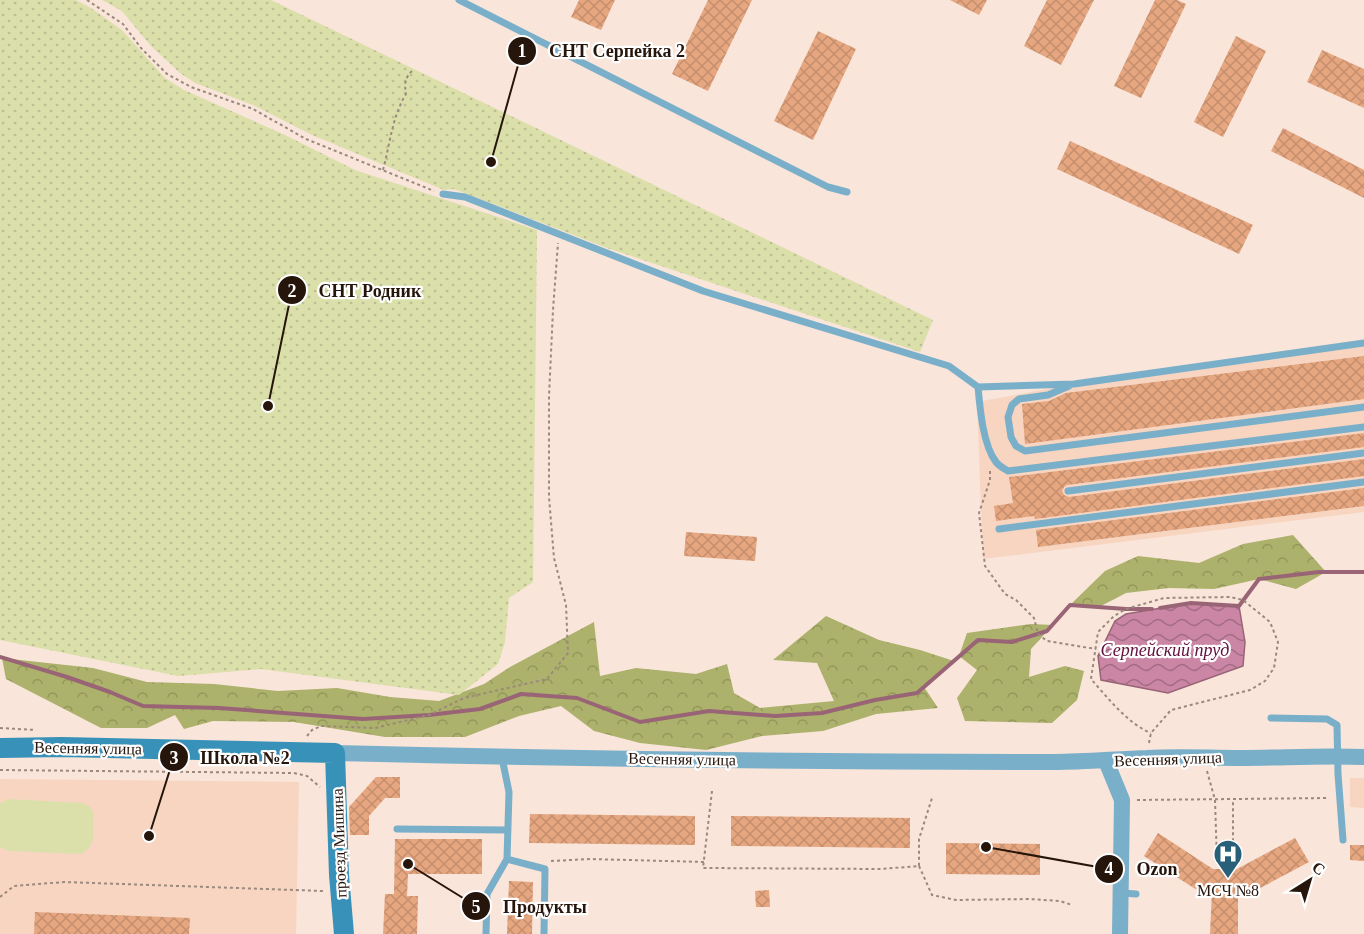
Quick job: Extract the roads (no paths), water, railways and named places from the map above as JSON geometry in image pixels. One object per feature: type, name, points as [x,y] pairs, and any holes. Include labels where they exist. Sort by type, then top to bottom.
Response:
[{"type":"main road","name":"Весенняя улица","points":[[0,748],[62,747],[335,753]]},
{"type":"main road","name":"проезд Мишина","points":[[335,753],[344,934]]},
{"type":"street","name":"Весенняя улица","points":[[335,753],[877,762],[1364,757]]},
{"type":"street","points":[[1106,761],[1122,800],[1128,894],[1120,934]]},
{"type":"lane","points":[[459,0],[828,187],[847,192]]},
{"type":"lane","points":[[443,194],[465,197],[703,291],[949,366],[978,387],[1074,384],[1364,344]]},
{"type":"lane","points":[[1074,384],[1048,395],[1019,399],[1012,405],[1008,417],[1011,437],[1016,446],[1025,451],[1364,407]]},
{"type":"lane","points":[[978,387],[980,410],[989,451],[998,465],[1008,471],[1364,427]]},
{"type":"lane","points":[[1068,491],[1364,453]]},
{"type":"lane","points":[[999,529],[1364,482]]},
{"type":"lane","points":[[1271,717],[1327,718],[1337,725],[1343,840]]},
{"type":"lane","points":[[486,934],[487,894],[507,859],[509,792],[501,757]]},
{"type":"lane","points":[[397,829],[508,830]]},
{"type":"lane","points":[[507,859],[544,869],[544,934]]},
{"type":"water","name":"Серпейский пруд","points":[[1191,603],[1239,606],[1245,642],[1243,666],[1168,693],[1101,680],[1098,656],[1115,621],[1126,614]]},
{"type":"waterway","points":[[1160,608],[1191,603],[1239,606],[1259,579],[1319,572],[1364,572]]},
{"type":"waterway","points":[[0,657],[67,677],[143,706],[219,708],[363,719],[480,709],[521,694],[577,698],[640,722],[709,711],[775,716],[822,713],[875,700],[917,693],[978,640],[1012,642],[1047,631],[1070,605],[1152,609]]},
{"type":"place","name":"СНТ Серпейка 2","points":[[491,162]]},
{"type":"place","name":"СНТ Родник","points":[[268,406]]},
{"type":"place","name":"Школа №2","points":[[149,836]]},
{"type":"place","name":"Ozon","points":[[986,847]]},
{"type":"place","name":"Продукты","points":[[408,864]]},
{"type":"place","name":"МСЧ №8","points":[[1228,880]]}]
